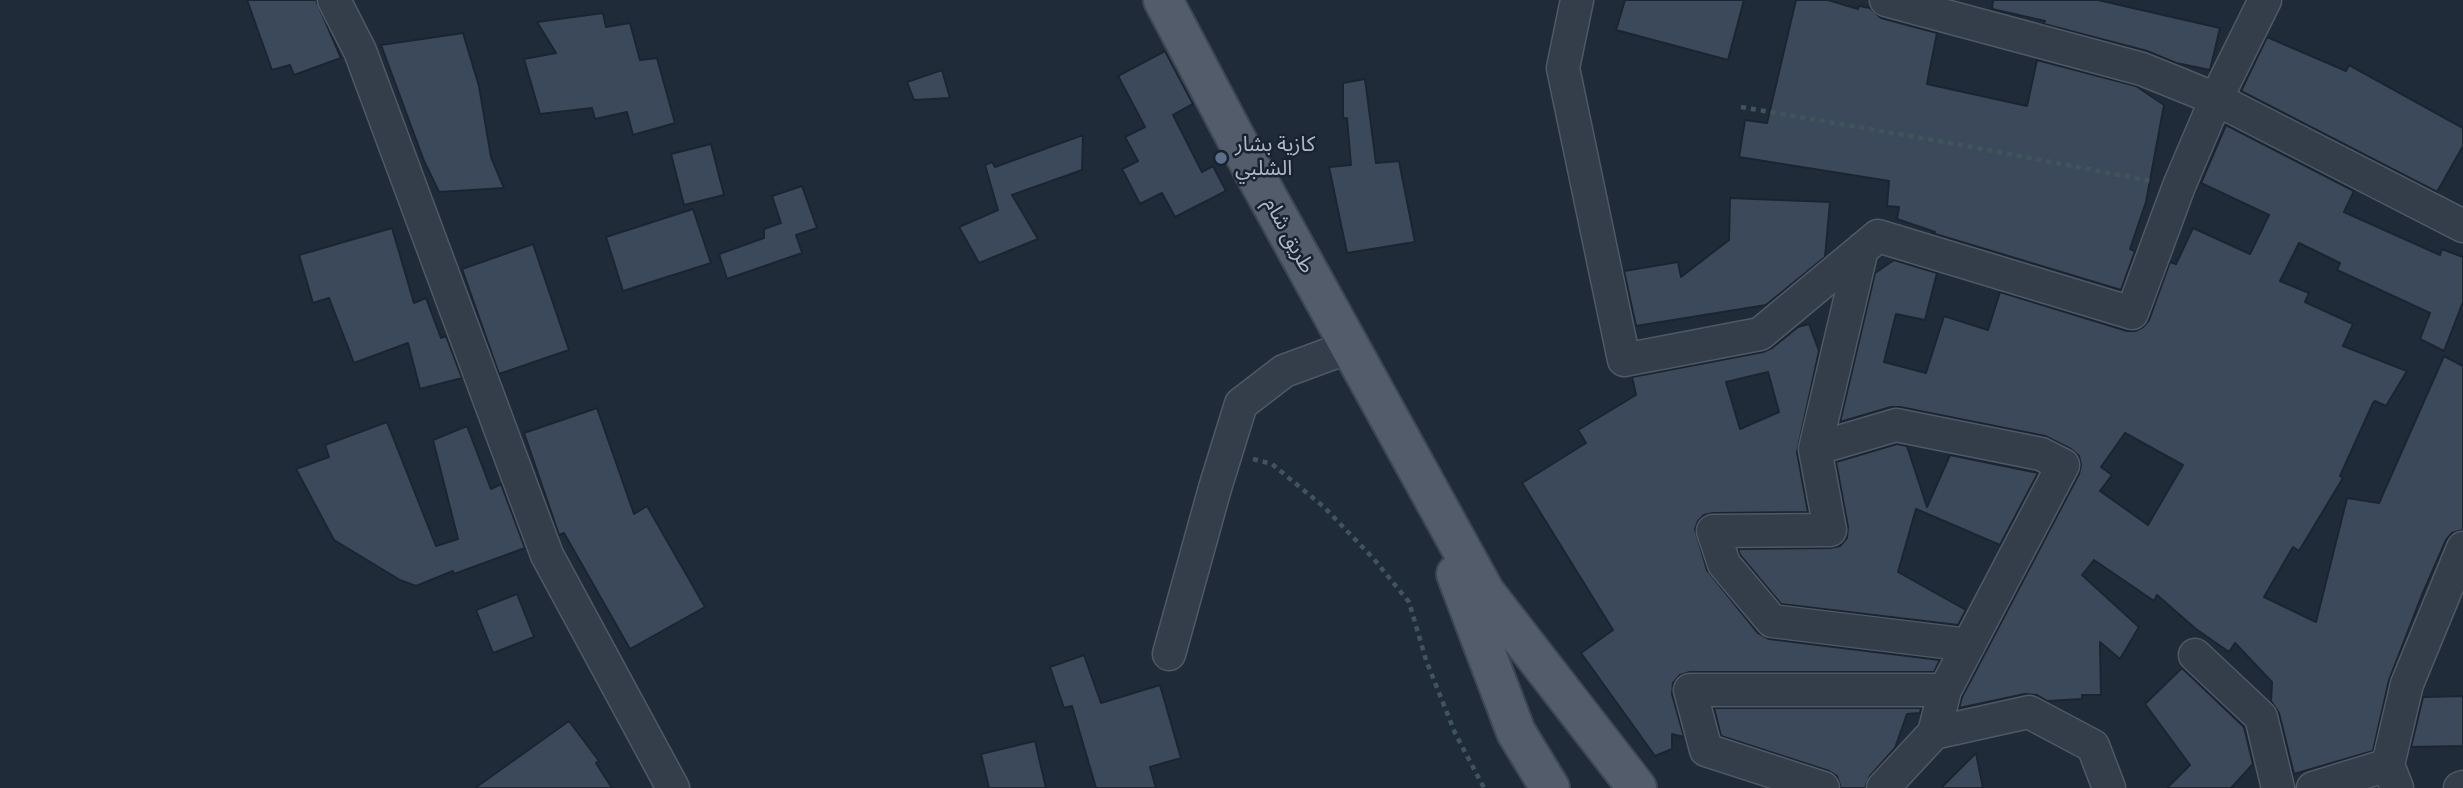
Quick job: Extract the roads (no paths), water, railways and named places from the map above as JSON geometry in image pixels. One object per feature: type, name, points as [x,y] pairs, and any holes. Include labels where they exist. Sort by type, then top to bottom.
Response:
[{"type":"main road","name":"طريق شام","points":[[1163,0],[1416,471]]},
{"type":"main road","points":[[1416,471],[1516,732],[1550,788]]},
{"type":"main road","points":[[1416,471],[1485,592],[1637,788]]},
{"type":"street","points":[[334,0],[360,51],[547,555],[673,788]]},
{"type":"street","points":[[1577,0],[1563,68],[1624,359],[1760,334],[1878,236],[2132,313],[2179,186],[2216,99],[2265,0]]},
{"type":"street","points":[[1886,0],[2142,69],[2216,99],[2463,226]]},
{"type":"street","points":[[1862,248],[1815,449],[1830,530],[1713,531],[1724,564],[1772,621],[1969,645]]},
{"type":"street","points":[[1169,654],[1241,404],[1284,371],[1349,347]]},
{"type":"street","points":[[1815,449],[1896,425],[2041,454],[2063,465],[1945,690],[1934,733],[1883,788]]},
{"type":"street","points":[[2313,788],[2393,777],[2407,684],[2463,548]]},
{"type":"street","points":[[2194,655],[2261,717],[2277,788]]},
{"type":"street","points":[[1824,788],[1706,750],[1690,690],[1945,690]]},
{"type":"street","points":[[1934,733],[2029,712],[2093,746],[2109,788]]},
{"type":"place","name":"كازية بشار الشلبي","points":[[1221,158]]}]
